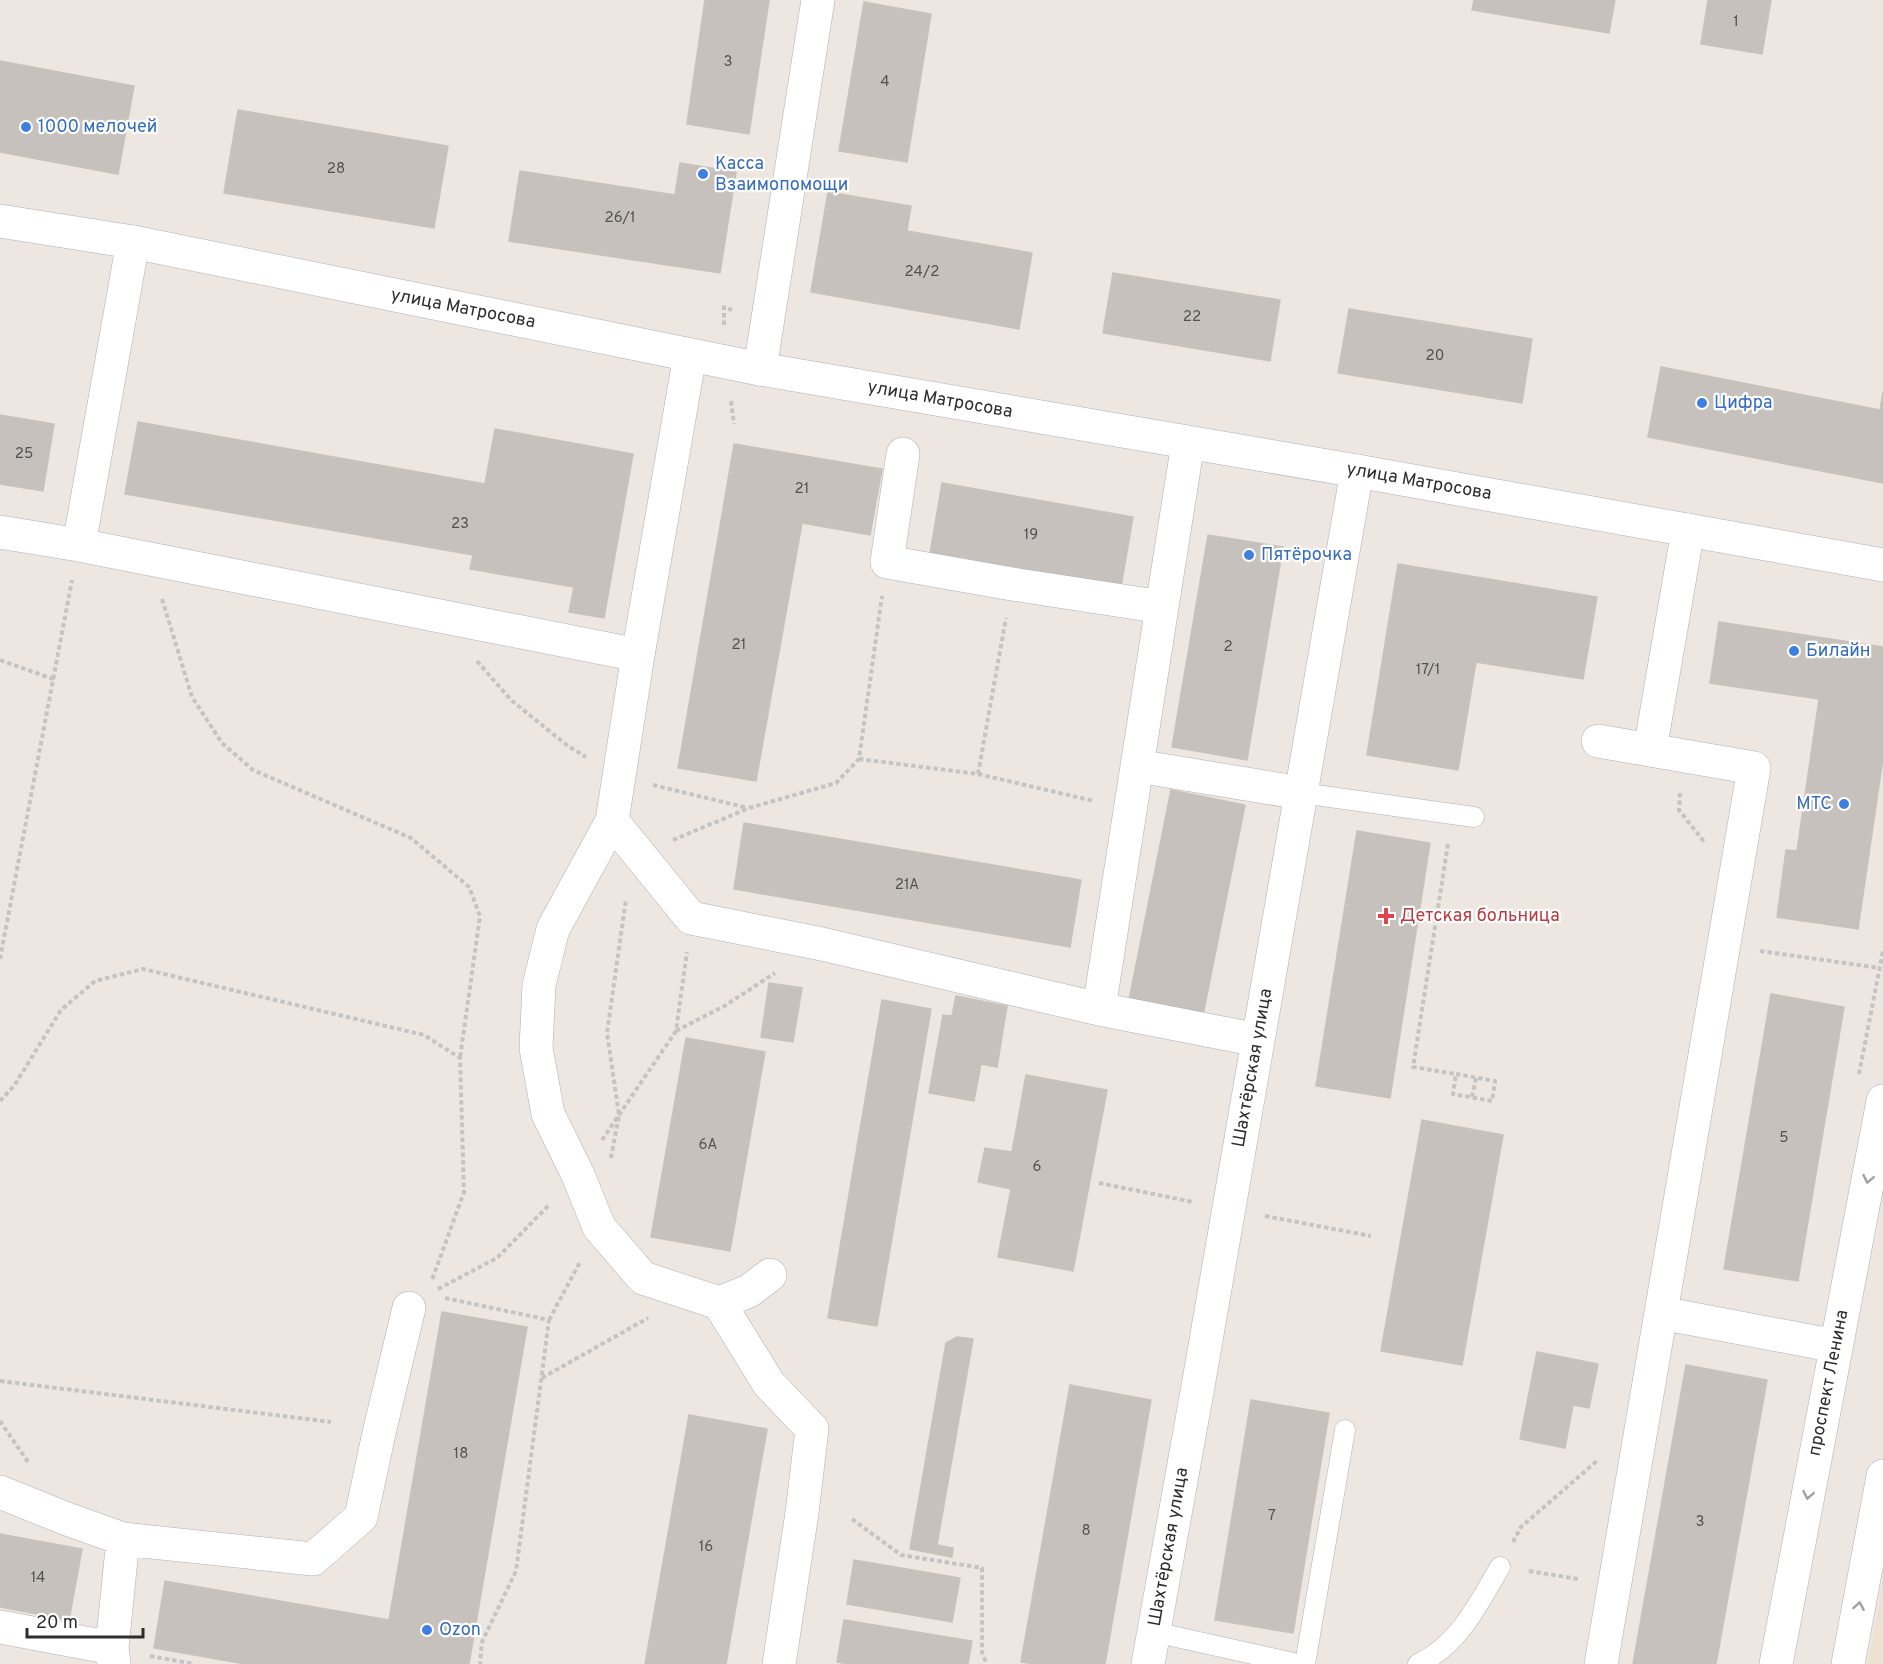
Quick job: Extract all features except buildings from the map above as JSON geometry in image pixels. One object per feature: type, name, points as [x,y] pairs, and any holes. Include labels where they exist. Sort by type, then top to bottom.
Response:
[{"type":"street","points":[[760,369],[818,0]]},
{"type":"street","name":"улица Матросова","points":[[0,221],[133,242],[760,369],[1357,471],[1883,565]]},
{"type":"street","points":[[79,545],[133,242]]},
{"type":"street","points":[[690,355],[612,821],[553,929],[539,985],[536,1048],[548,1114],[578,1175],[599,1227],[643,1278],[705,1298],[749,1291],[770,1275]]},
{"type":"street","points":[[1099,1009],[1188,443]]},
{"type":"street","points":[[903,454],[887,562],[1162,607]]},
{"type":"street","name":"Шахтёрская улица","points":[[1148,1664],[1357,471]]},
{"type":"street","points":[[1650,750],[1688,530]]},
{"type":"street","points":[[0,532],[79,545],[638,655]]},
{"type":"street","points":[[1598,741],[1754,768],[1600,1664]]},
{"type":"street","points":[[1137,766],[1301,793]]},
{"type":"street","points":[[612,821],[691,918],[822,944],[1099,1009],[1258,1040]]},
{"type":"street","name":"проспект Ленина","points":[[1776,1664],[1883,1101]]},
{"type":"street","points":[[705,1298],[769,1384],[812,1429],[779,1664]]},
{"type":"street","points":[[0,1492],[67,1520],[123,1539],[313,1559],[362,1517],[379,1433],[418,1301]]},
{"type":"street","points":[[1661,1313],[1836,1346]]},
{"type":"street","points":[[1848,1664],[1883,1476]]},
{"type":"street","points":[[0,1627],[113,1656],[123,1539]]},
{"type":"lane","points":[[1301,793],[1474,817]]},
{"type":"lane","points":[[1305,1664],[1345,1430]]},
{"type":"lane","points":[[1418,1664],[1433,1657],[1453,1638],[1478,1604],[1500,1567]]},
{"type":"lane","points":[[1154,1632],[1298,1664]]},
{"type":"path","points":[[0,959],[79,545]]},
{"type":"path","points":[[149,559],[192,697],[222,743],[253,770],[411,838],[469,887],[480,916],[460,1058],[464,1192],[418,1301]]},
{"type":"path","points":[[639,854],[749,808],[836,783],[859,759],[887,562]]},
{"type":"path","points":[[978,774],[1012,584]]},
{"type":"path","points":[[474,658],[511,700],[567,746],[619,776],[749,808]]},
{"type":"path","points":[[0,660],[53,679]]},
{"type":"path","points":[[1683,756],[1679,810],[1735,881]]},
{"type":"path","points":[[859,759],[978,774],[1130,809]]},
{"type":"path","points":[[1452,814],[1413,1068],[1456,1074],[1476,1077],[1495,1081],[1492,1101],[1452,1094],[1456,1074]]},
{"type":"path","points":[[611,1160],[619,1115],[607,1033],[626,903],[624,891]]},
{"type":"path","points":[[418,1301],[497,1258],[578,1175],[676,1031],[691,918]]},
{"type":"path","points":[[676,1031],[726,1005],[822,944]]},
{"type":"path","points":[[1724,946],[1880,968],[1883,966]]},
{"type":"path","points":[[0,1101],[14,1086],[61,1010],[95,981],[143,969],[424,1035],[460,1058]]},
{"type":"path","points":[[1472,1097],[1476,1077]]},
{"type":"path","points":[[480,1664],[482,1642],[516,1571],[549,1320],[599,1227]]},
{"type":"path","points":[[542,1378],[705,1298]]},
{"type":"path","points":[[418,1301],[549,1320]]},
{"type":"path","points":[[0,1381],[331,1422]]},
{"type":"path","points":[[1599,1460],[1521,1527],[1500,1567],[1614,1584]]},
{"type":"path","points":[[852,1519],[901,1555],[982,1568],[982,1653],[987,1664]]},
{"type":"shaded area","points":[[1883,1583],[1883,1664],[1868,1664]]},
{"type":"place","name":"1000 мелочей","points":[[26,127]]},
{"type":"place","name":"Касса Взаимопомощи","points":[[703,174]]},
{"type":"place","name":"Цифра","points":[[1702,403]]},
{"type":"place","name":"Пятёрочка","points":[[1249,555]]},
{"type":"place","name":"Билайн","points":[[1794,651]]},
{"type":"place","name":"МТС","points":[[1844,804]]},
{"type":"place","name":"Детская больница","points":[[1386,916]]},
{"type":"place","name":"Ozon","points":[[427,1630]]}]
